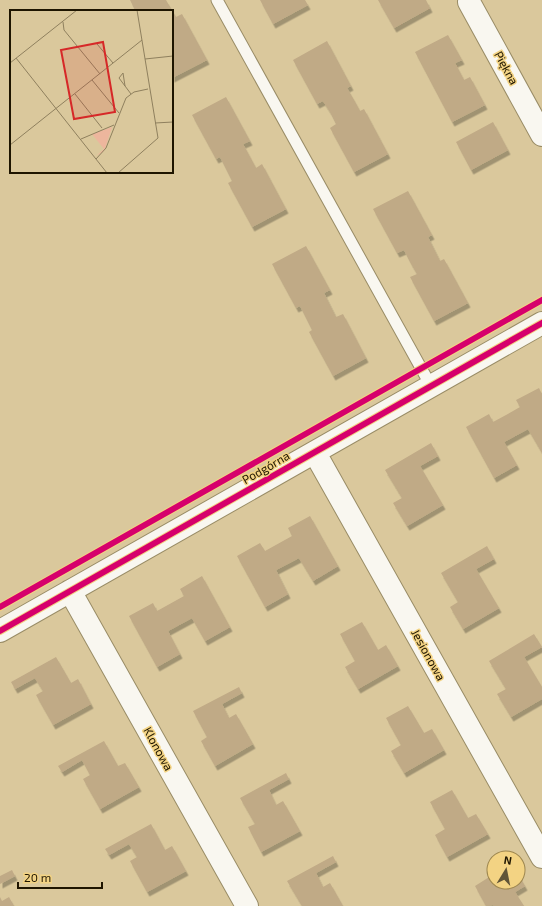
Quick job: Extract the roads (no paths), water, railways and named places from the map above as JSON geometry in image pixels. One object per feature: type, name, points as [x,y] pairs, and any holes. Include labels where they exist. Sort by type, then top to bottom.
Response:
[{"type":"street","name":"Piękna","points":[[470,2],[542,134]]},
{"type":"street","name":"Podgórna","points":[[0,631],[542,323]]},
{"type":"street","name":"Jesionowa","points":[[314,453],[542,857]]},
{"type":"street","name":"Klonowa","points":[[70,591],[247,906]]},
{"type":"lane","points":[[217,0],[431,386]]}]
